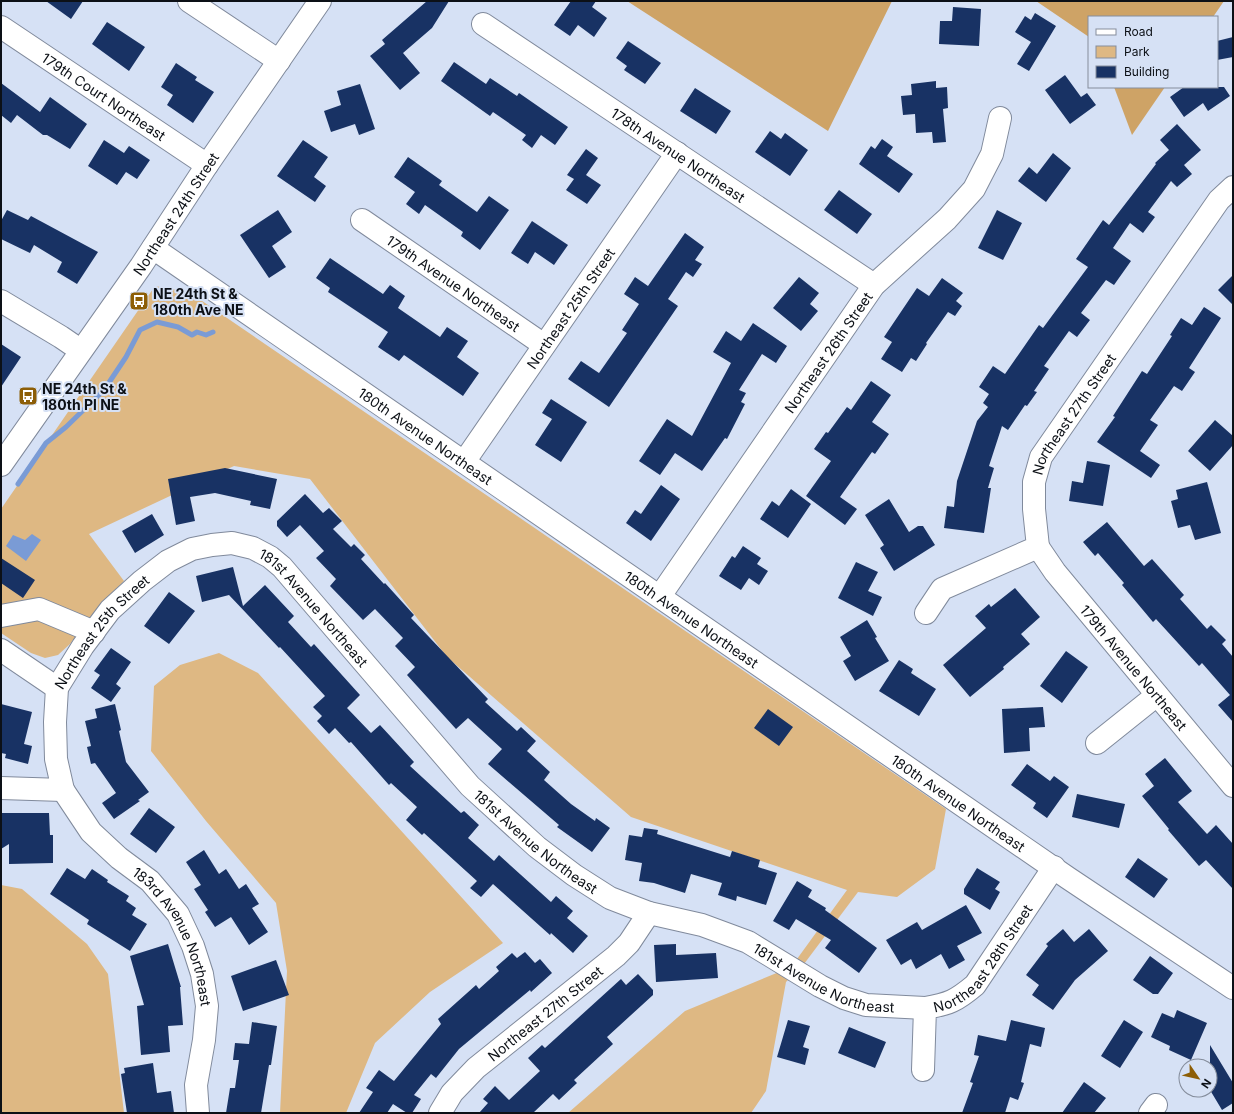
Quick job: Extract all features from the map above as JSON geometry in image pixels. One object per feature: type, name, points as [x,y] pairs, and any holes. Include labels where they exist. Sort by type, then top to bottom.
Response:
[{"type":"street","points":[[189,1],[279,62]]},
{"type":"street","name":"Northeast 24th Street","points":[[1,465],[80,350],[153,248],[207,165],[320,1]]},
{"type":"street","name":"178th Avenue Northeast","points":[[483,24],[874,286]]},
{"type":"street","name":"179th Court Northeast","points":[[1,27],[207,165]]},
{"type":"street","name":"Northeast 26th Street","points":[[660,596],[874,286],[947,219],[974,189],[992,154],[1000,118]]},
{"type":"street","name":"Northeast 25th Street","points":[[464,462],[677,153]]},
{"type":"street","name":"Northeast 27th Street","points":[[1038,547],[1034,509],[1034,482],[1041,457],[1219,200],[1233,187]]},
{"type":"street","name":"179th Avenue Northeast","points":[[362,220],[544,345]]},
{"type":"street","name":"180th Avenue Northeast","points":[[153,248],[1054,867],[1233,988]]},
{"type":"street","points":[[1,301],[80,350]]},
{"type":"street","name":"Northeast 25th Street","points":[[63,790],[56,759],[55,722],[57,688],[94,632],[110,610],[142,580],[168,561],[192,549],[232,543]]},
{"type":"street","name":"181st Avenue Northeast","points":[[232,543],[253,548],[270,557],[282,567],[470,786],[537,847],[574,875],[610,898],[650,913],[702,925],[748,942],[820,986],[844,998],[866,1005],[925,1008]]},
{"type":"street","points":[[926,613],[942,589],[1038,547]]},
{"type":"street","name":"179th Avenue Northeast","points":[[1038,547],[1055,572],[1233,786]]},
{"type":"street","points":[[1,616],[40,609],[94,632]]},
{"type":"street","points":[[1,650],[57,688]]},
{"type":"street","points":[[1097,743],[1157,696]]},
{"type":"street","points":[[1,788],[63,790]]},
{"type":"street","name":"183rd Avenue Northeast","points":[[63,790],[90,832],[118,858],[150,881],[178,914],[193,946],[202,974],[207,1006],[204,1040],[196,1085],[198,1113]]},
{"type":"street","name":"Northeast 28th Street","points":[[923,1070],[925,1008],[944,1005],[960,998],[975,985],[1054,867]]},
{"type":"street","name":"Northeast 27th Street","points":[[440,1113],[452,1093],[476,1068],[616,956],[628,943],[650,913]]},
{"type":"green space","points":[[155,286],[189,292],[946,809],[935,869],[897,897],[858,892],[804,964],[786,982],[766,1091],[751,1113],[568,1113],[685,1011],[779,972],[797,959],[847,890],[631,817],[447,657],[310,479],[234,466],[89,534],[124,581],[99,606],[70,644],[58,655],[45,658],[31,653],[1,633],[1,509]]},
{"type":"green space","points":[[219,653],[258,673],[503,943],[430,992],[375,1043],[346,1113],[280,1113],[287,971],[276,903],[206,821],[151,751],[154,686],[180,665]]},
{"type":"green space","points":[[1,885],[22,889],[87,944],[108,974],[124,1113],[1,1113]]},
{"type":"shaded area","points":[[627,1],[892,1],[828,131]]},
{"type":"shaded area","points":[[1036,1],[1224,1],[1214,16],[1088,16],[1088,36]]},
{"type":"shaded area","points":[[1114,88],[1164,88],[1132,135]]},
{"type":"water","points":[[32,534],[41,540],[26,561],[6,546],[13,535],[25,540]]},
{"type":"building","points":[[46,1],[83,1],[71,19]]},
{"type":"building","points":[[427,1],[449,1],[432,28],[403,53],[420,73],[400,90],[370,56],[385,44],[382,40]]},
{"type":"building","points":[[571,1],[596,1],[592,7],[607,18],[594,37],[578,25],[570,36],[554,25]]},
{"type":"building","points":[[953,7],[981,9],[979,46],[939,44],[940,21],[952,21]]},
{"type":"building","points":[[1035,13],[1056,26],[1029,71],[1017,64],[1031,42],[1015,32],[1025,16],[1031,20]]},
{"type":"building","points":[[107,22],[145,47],[129,71],[92,44]]},
{"type":"building","points":[[1233,37],[1233,57],[1218,60],[1218,41]]},
{"type":"building","points":[[628,41],[661,63],[645,84],[624,70],[627,66],[616,58]]},
{"type":"building","points":[[454,62],[486,84],[490,78],[517,96],[519,93],[568,127],[555,145],[541,135],[532,148],[522,140],[526,135],[493,112],[490,116],[441,81]]},
{"type":"building","points":[[176,63],[197,77],[195,80],[214,92],[193,123],[167,105],[173,95],[161,87]]},
{"type":"building","points":[[1065,75],[1081,97],[1087,93],[1096,105],[1070,124],[1045,90]]},
{"type":"building","points":[[936,81],[936,88],[947,87],[948,108],[943,109],[946,142],[933,143],[932,132],[916,133],[915,114],[903,115],[901,96],[912,95],[911,84]]},
{"type":"building","points":[[1,83],[40,112],[50,97],[87,124],[70,149],[47,135],[43,135],[17,115],[11,123],[1,115]]},
{"type":"building","points":[[360,84],[375,129],[359,135],[355,124],[331,132],[324,111],[341,105],[337,91]]},
{"type":"building","points":[[1218,87],[1224,87],[1230,96],[1208,111],[1203,103],[1184,117],[1170,97],[1183,88]]},
{"type":"building","points":[[695,88],[731,111],[716,134],[680,111]]},
{"type":"building","points":[[1177,124],[1201,150],[1184,165],[1192,174],[1177,187],[1171,181],[1148,212],[1155,217],[1143,233],[1130,223],[1113,248],[1131,261],[1114,285],[1106,280],[1081,313],[1090,320],[1077,337],[1069,331],[1044,366],[1049,369],[1034,391],[1037,392],[1027,406],[1025,405],[1008,430],[1002,426],[989,466],[994,468],[988,488],[991,488],[984,533],[944,528],[947,506],[954,507],[957,481],[977,421],[988,407],[983,403],[989,394],[979,387],[993,366],[1005,374],[1039,325],[1043,328],[1088,267],[1076,259],[1103,220],[1109,225],[1156,164],[1155,163],[1169,150],[1160,140]]},
{"type":"building","points":[[770,131],[781,139],[785,133],[808,150],[790,176],[755,152]]},
{"type":"building","points":[[882,139],[893,147],[887,156],[913,174],[899,193],[859,164],[871,146],[875,149]]},
{"type":"building","points":[[104,140],[124,153],[129,146],[150,160],[137,179],[126,172],[117,185],[88,166]]},
{"type":"building","points":[[303,140],[328,157],[314,177],[326,186],[315,202],[277,176]]},
{"type":"building","points":[[586,149],[598,158],[586,175],[601,185],[587,204],[566,190],[574,179],[567,175]]},
{"type":"building","points":[[1053,153],[1071,168],[1046,202],[1018,181],[1029,167],[1037,174]]},
{"type":"building","points":[[408,157],[442,181],[439,185],[477,212],[489,196],[509,210],[480,250],[461,236],[463,232],[425,205],[419,214],[406,204],[415,192],[394,177]]},
{"type":"building","points":[[839,190],[872,214],[857,234],[824,210]]},
{"type":"building","points":[[7,210],[28,220],[31,216],[98,252],[77,284],[57,272],[62,262],[34,245],[30,253],[1,239],[1,221]]},
{"type":"building","points":[[278,210],[292,232],[272,246],[286,267],[269,278],[240,235]]},
{"type":"building","points":[[997,210],[1022,223],[1003,260],[978,248]]},
{"type":"building","points":[[532,221],[568,245],[554,265],[535,252],[528,264],[511,253]]},
{"type":"building","points":[[685,233],[704,247],[695,260],[702,264],[693,277],[686,272],[668,299],[678,306],[609,407],[568,379],[581,361],[599,373],[627,333],[622,330],[639,304],[624,294],[635,277],[648,286]]},
{"type":"building","points":[[330,258],[383,294],[390,285],[405,296],[398,308],[440,337],[447,327],[468,341],[457,357],[479,373],[463,396],[404,355],[399,361],[378,347],[388,332],[328,292],[330,288],[316,278]]},
{"type":"building","points":[[1233,275],[1233,305],[1218,290]]},
{"type":"building","points":[[799,277],[819,293],[810,304],[818,311],[801,331],[773,308]]},
{"type":"building","points":[[942,278],[963,293],[956,301],[962,306],[955,316],[948,312],[926,343],[927,344],[916,361],[911,358],[902,372],[881,359],[892,342],[884,337],[917,288],[929,296]]},
{"type":"building","points":[[1204,307],[1221,318],[1189,368],[1195,372],[1182,391],[1174,386],[1150,420],[1158,425],[1140,451],[1160,465],[1151,478],[1097,442],[1115,417],[1113,416],[1142,371],[1147,374],[1172,336],[1170,335],[1181,318],[1192,325]]},
{"type":"building","points":[[753,323],[787,346],[776,363],[762,354],[739,390],[746,393],[741,402],[745,404],[727,439],[725,438],[702,471],[675,453],[660,475],[639,461],[667,419],[692,436],[731,363],[713,352],[726,331],[741,341]]},
{"type":"building","points":[[1,344],[21,357],[1,387]]},
{"type":"building","points":[[871,381],[891,395],[872,422],[889,434],[875,454],[872,452],[840,497],[857,509],[845,525],[806,496],[831,461],[814,449],[847,407],[851,410]]},
{"type":"building","points":[[551,399],[587,422],[561,462],[535,445],[552,419],[542,413]]},
{"type":"building","points":[[1215,420],[1233,436],[1233,445],[1210,471],[1188,451]]},
{"type":"building","points":[[1087,461],[1110,465],[1103,506],[1069,501],[1072,481],[1083,483]]},
{"type":"building","points":[[225,468],[277,479],[270,509],[250,505],[251,501],[215,493],[190,497],[195,521],[176,525],[168,479]]},
{"type":"building","points":[[1207,482],[1221,533],[1195,540],[1190,525],[1178,528],[1171,501],[1178,499],[1176,490]]},
{"type":"building","points":[[661,485],[680,499],[651,541],[626,523],[635,510],[641,514]]},
{"type":"building","points":[[791,489],[811,504],[788,538],[760,519],[772,501],[779,506]]},
{"type":"building","points":[[305,494],[323,513],[329,508],[342,521],[333,529],[351,547],[354,544],[365,555],[361,559],[414,615],[411,618],[488,699],[485,702],[517,731],[521,727],[536,741],[527,751],[550,772],[544,780],[571,804],[595,821],[596,818],[610,828],[592,852],[557,827],[559,825],[488,764],[502,749],[468,718],[456,729],[407,675],[415,667],[395,646],[403,638],[375,609],[363,620],[330,586],[336,579],[316,558],[324,551],[300,525],[287,537],[277,526],[277,521]]},
{"type":"building","points":[[889,499],[909,532],[918,526],[923,526],[935,545],[894,571],[880,548],[884,545],[865,515]]},
{"type":"building","points":[[152,514],[164,535],[135,553],[122,531]]},
{"type":"building","points":[[1107,522],[1144,566],[1152,559],[1184,595],[1180,599],[1207,629],[1211,625],[1226,640],[1222,644],[1233,657],[1233,722],[1218,705],[1230,695],[1202,663],[1199,666],[1156,619],[1153,622],[1122,585],[1124,583],[1098,553],[1095,556],[1083,542]]},
{"type":"building","points":[[743,546],[761,558],[757,564],[768,571],[759,585],[749,578],[741,590],[719,576],[732,556],[735,558]]},
{"type":"building","points":[[1,558],[35,580],[23,598],[1,583]]},
{"type":"building","points":[[856,562],[878,572],[868,591],[882,597],[873,616],[838,598]]},
{"type":"building","points":[[233,567],[243,606],[265,585],[294,616],[288,622],[311,647],[314,644],[360,695],[347,708],[371,733],[380,725],[414,762],[410,766],[461,813],[464,811],[479,825],[468,838],[494,861],[499,855],[551,902],[556,896],[573,911],[567,918],[588,936],[573,953],[551,933],[550,935],[493,884],[481,897],[470,888],[477,881],[424,833],[422,835],[406,820],[417,807],[391,783],[389,785],[351,742],[349,743],[335,728],[329,734],[317,721],[322,716],[313,707],[325,696],[229,595],[202,602],[196,576]]},
{"type":"building","points":[[1015,588],[1040,617],[1021,634],[1030,644],[1003,667],[1004,669],[970,697],[943,665],[986,628],[975,616],[989,604],[991,607]]},
{"type":"building","points":[[169,592],[195,611],[169,644],[144,626]]},
{"type":"building","points":[[867,620],[877,637],[875,638],[889,661],[855,681],[843,661],[851,656],[840,637]]},
{"type":"building","points":[[111,648],[131,662],[116,684],[121,688],[111,702],[91,688],[100,675],[94,671]]},
{"type":"building","points":[[1066,651],[1088,667],[1062,703],[1040,686]]},
{"type":"building","points":[[899,660],[913,669],[911,673],[936,689],[919,716],[879,691]]},
{"type":"building","points":[[1,704],[32,712],[24,744],[32,746],[28,764],[5,758],[6,754],[1,753]]},
{"type":"building","points":[[115,704],[126,762],[149,792],[138,800],[140,801],[114,819],[102,803],[116,793],[95,763],[91,764],[87,747],[91,746],[85,721],[97,718],[95,709]]},
{"type":"building","points":[[1043,707],[1045,727],[1029,728],[1030,751],[1004,753],[1002,709]]},
{"type":"building","points":[[768,709],[793,727],[779,746],[754,728]]},
{"type":"building","points":[[1165,758],[1192,791],[1178,802],[1207,834],[1216,825],[1233,844],[1233,889],[1206,860],[1199,866],[1168,830],[1169,829],[1142,796],[1154,786],[1145,774]]},
{"type":"building","points":[[1027,764],[1050,781],[1054,776],[1069,787],[1047,818],[1033,808],[1036,803],[1011,785]]},
{"type":"building","points":[[1077,794],[1125,804],[1119,828],[1072,817]]},
{"type":"building","points":[[149,808],[175,827],[156,853],[130,834]]},
{"type":"building","points":[[1,813],[49,813],[50,835],[53,835],[53,863],[9,864],[9,844],[1,849]]},
{"type":"building","points":[[644,828],[658,830],[657,834],[730,857],[732,851],[760,860],[758,867],[777,873],[766,905],[737,896],[736,901],[718,895],[722,883],[691,874],[685,893],[654,883],[639,881],[642,863],[625,860],[629,835],[642,837]]},
{"type":"building","points":[[204,850],[219,874],[226,869],[239,889],[246,884],[259,904],[252,908],[268,932],[249,945],[231,917],[215,927],[205,912],[208,910],[194,889],[201,885],[186,862]]},
{"type":"building","points":[[1138,858],[1168,879],[1154,898],[1125,877]]},
{"type":"building","points":[[67,868],[85,879],[92,869],[108,880],[107,882],[129,896],[126,901],[136,908],[132,915],[147,924],[130,951],[87,924],[89,920],[50,894]]},
{"type":"building","points":[[977,868],[1000,882],[995,889],[1000,892],[990,910],[964,894],[964,889]]},
{"type":"building","points":[[797,881],[812,890],[808,897],[826,908],[825,910],[877,948],[859,973],[825,948],[831,940],[796,919],[789,930],[773,921]]},
{"type":"building","points":[[966,905],[982,933],[957,946],[965,960],[949,969],[941,954],[916,969],[911,959],[901,965],[886,940],[917,922],[922,930]]},
{"type":"building","points":[[1063,929],[1074,942],[1089,929],[1108,951],[1075,980],[1053,1010],[1032,995],[1039,985],[1026,975],[1048,946],[1046,944]]},
{"type":"building","points":[[168,944],[181,987],[183,1025],[168,1026],[170,1052],[141,1055],[137,1006],[144,1005],[130,956]]},
{"type":"building","points":[[676,944],[676,955],[716,953],[718,978],[656,982],[654,945]]},
{"type":"building","points":[[525,952],[535,963],[540,959],[552,973],[531,992],[530,990],[459,1049],[436,1078],[431,1074],[414,1095],[421,1099],[412,1113],[407,1113],[393,1104],[387,1113],[359,1113],[373,1092],[366,1088],[379,1070],[394,1081],[441,1024],[438,1019],[476,985],[479,989],[499,971],[496,967],[512,953],[517,958]]},
{"type":"building","points":[[1150,956],[1173,973],[1158,994],[1153,994],[1133,980]]},
{"type":"building","points":[[276,960],[289,995],[243,1011],[231,976]]},
{"type":"building","points":[[638,974],[653,990],[653,995],[607,1037],[613,1044],[574,1080],[577,1083],[559,1100],[553,1094],[533,1113],[479,1113],[488,1103],[483,1099],[495,1086],[509,1100],[540,1071],[528,1058],[542,1045],[545,1048],[621,979],[626,985]]},
{"type":"building","points":[[1177,1010],[1207,1023],[1192,1058],[1187,1058],[1169,1050],[1170,1046],[1151,1037],[1162,1013],[1174,1018]]},
{"type":"building","points":[[788,1020],[810,1026],[803,1047],[809,1049],[805,1065],[777,1057]]},
{"type":"building","points":[[1011,1020],[1045,1028],[1041,1047],[1030,1044],[1021,1082],[1024,1083],[1018,1100],[1010,1097],[1005,1113],[962,1113],[973,1083],[970,1082],[979,1056],[974,1055],[978,1035],[1006,1041]]},
{"type":"building","points":[[1124,1020],[1143,1032],[1120,1068],[1101,1056]]},
{"type":"building","points":[[252,1022],[277,1026],[261,1113],[226,1113],[230,1088],[235,1088],[239,1060],[233,1060],[235,1043],[249,1044]]},
{"type":"building","points":[[849,1027],[886,1042],[875,1068],[838,1053]]},
{"type":"building","points":[[1210,1045],[1218,1058],[1210,1058]]},
{"type":"building","points":[[1218,1058],[1233,1083],[1233,1103],[1222,1110],[1215,1098],[1218,1098]]},
{"type":"building","points":[[153,1063],[157,1093],[171,1091],[174,1113],[127,1113],[121,1074],[125,1073],[124,1068]]},
{"type":"building","points":[[1084,1082],[1106,1098],[1094,1113],[1062,1113]]},
{"type":"waterway","points":[[18,484],[46,443],[66,427],[104,390],[126,357],[140,330],[157,322],[178,327],[192,335],[197,332],[206,335],[213,332]]},
{"type":"place","name":"NE 24th St & 180th Ave NE","points":[[139,301]]},
{"type":"place","name":"NE 24th St & 180th Pl NE","points":[[28,396]]}]
